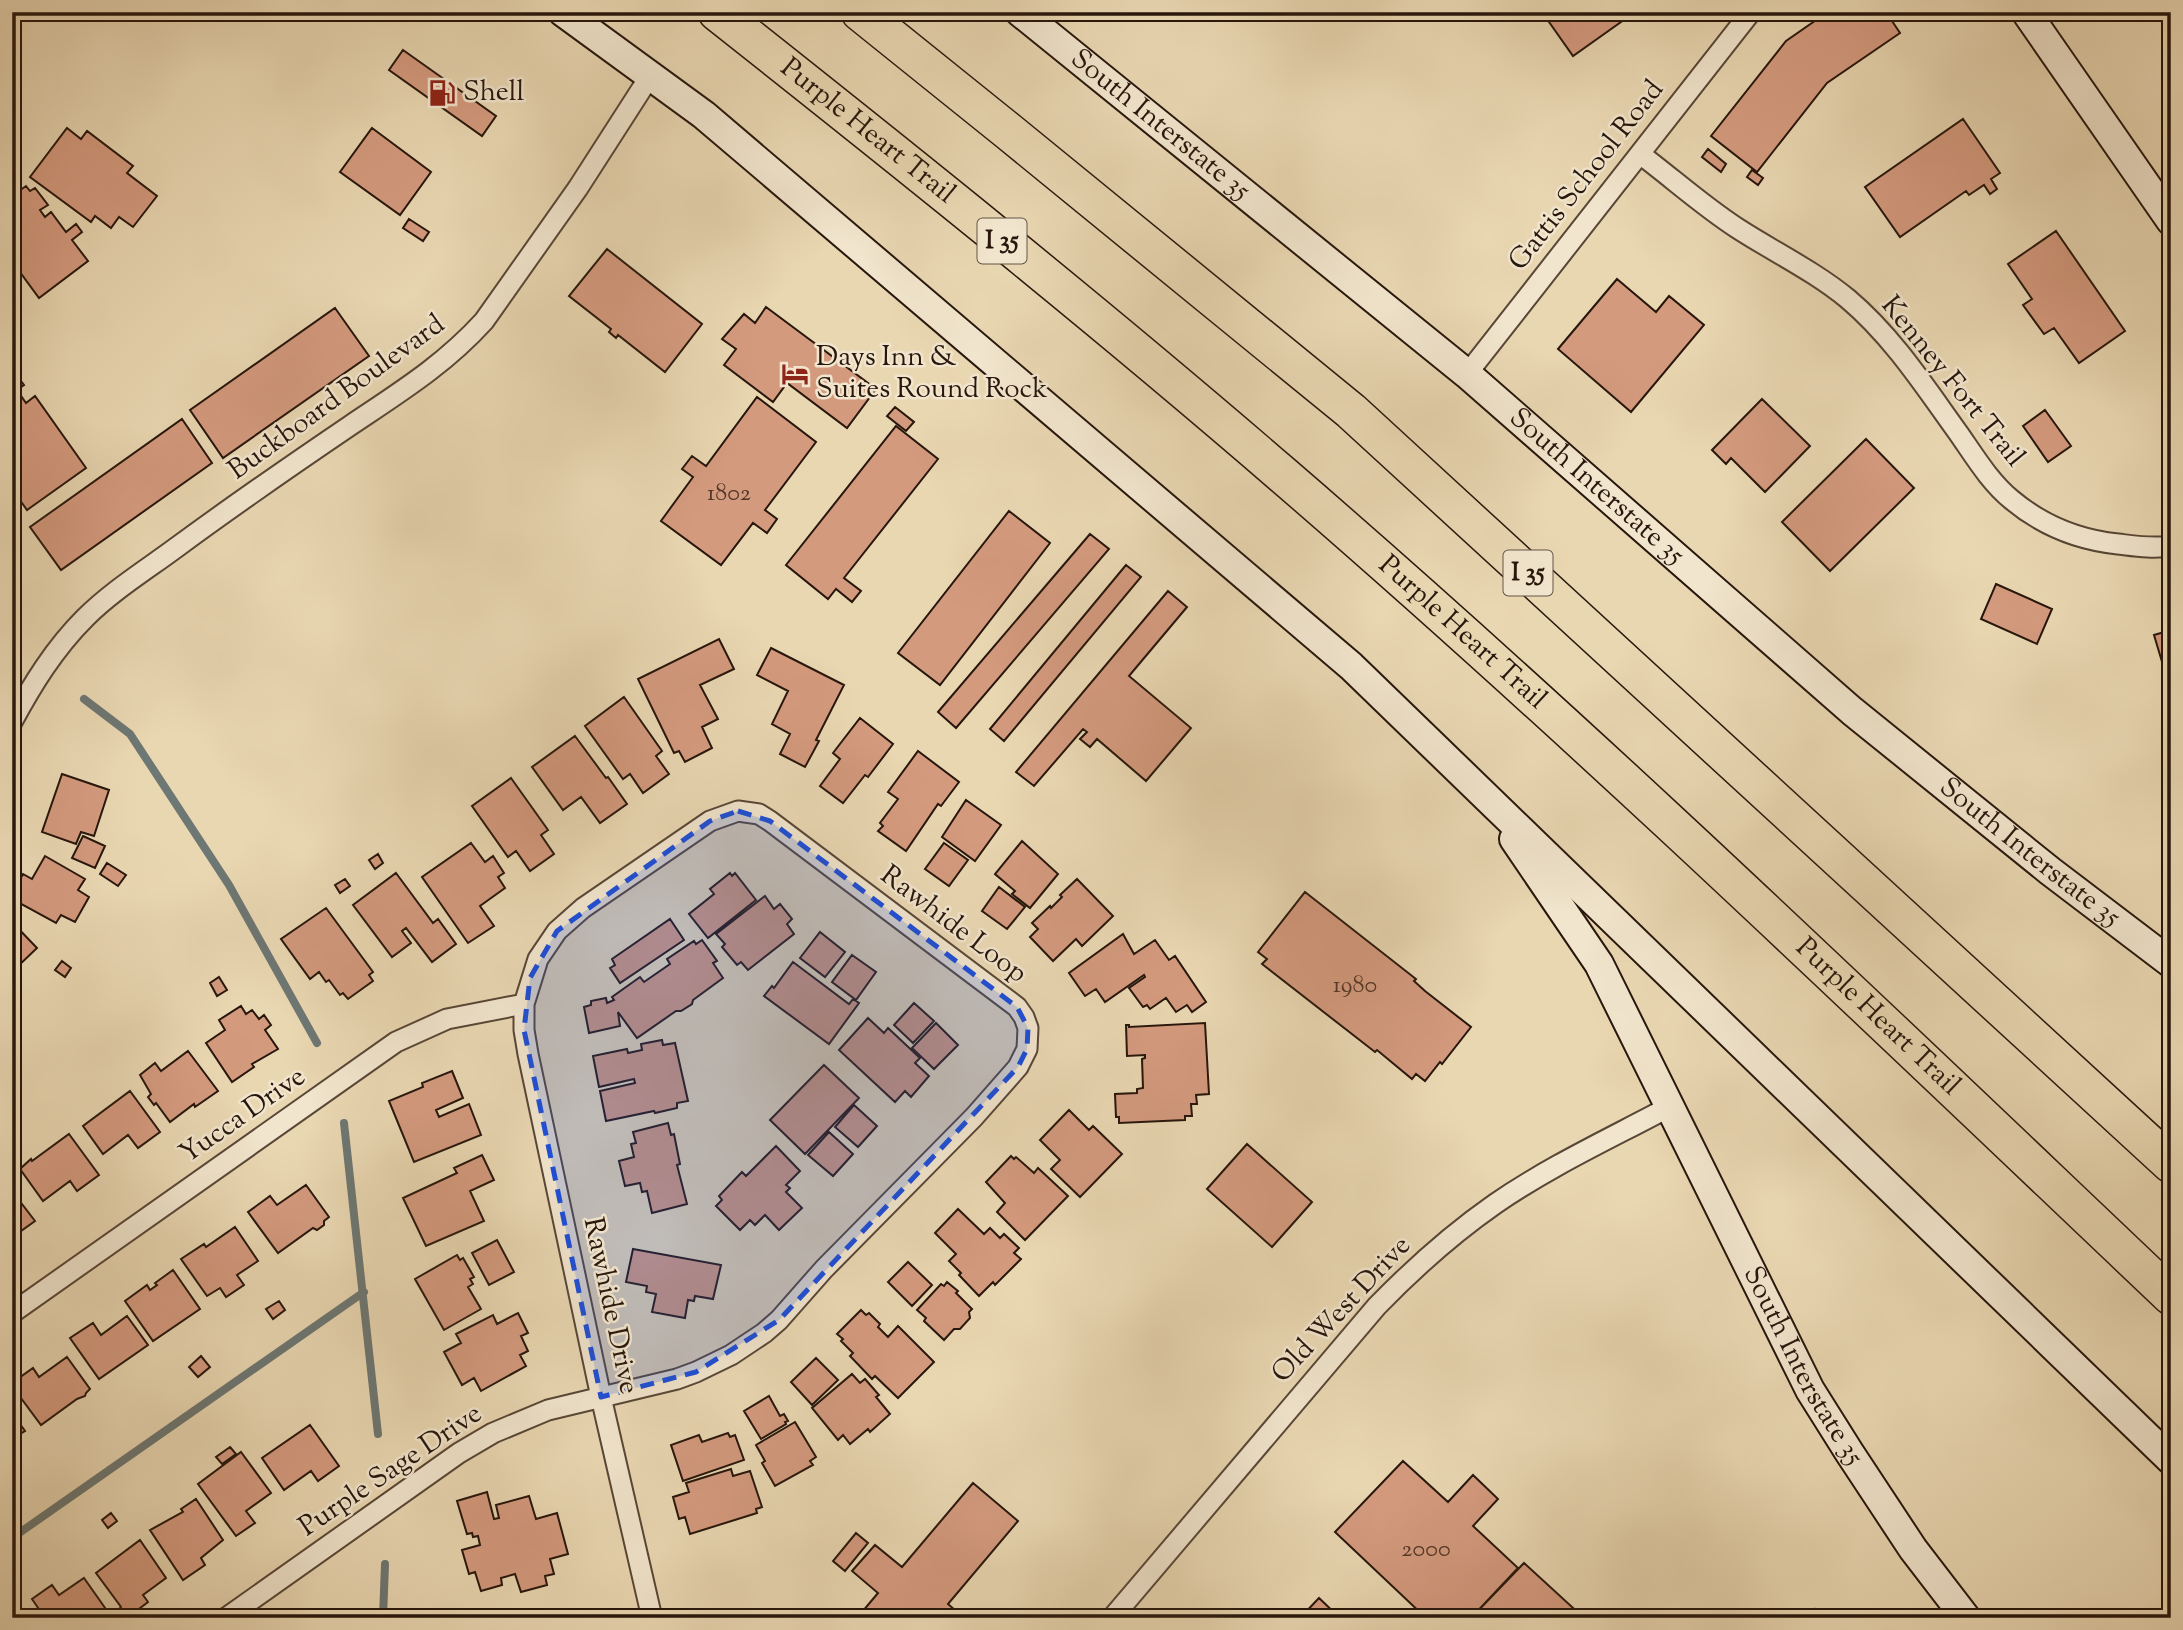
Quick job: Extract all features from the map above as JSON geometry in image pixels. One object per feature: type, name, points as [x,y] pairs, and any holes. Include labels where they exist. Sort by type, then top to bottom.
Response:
[{"type":"highway","name":"Purple Heart Trail","points":[[717,12],[1075,300],[1314,502],[1654,809],[2171,1296]]},
{"type":"highway","name":"I 35","points":[[860,12],[1351,411],[2171,1164]]},
{"type":"main road","name":"South Interstate 35","points":[[563,12],[713,123],[1351,666],[2171,1460]]},
{"type":"main road","name":"South Interstate 35","points":[[1020,12],[1467,374],[1852,711],[2050,871],[2171,963]]},
{"type":"main road","points":[[2026,12],[2171,221]]},
{"type":"main road","name":"South Interstate 35","points":[[1438,748],[1512,836],[1600,964],[1810,1390],[1913,1549],[1966,1618]]},
{"type":"street","name":"Gattis School Road","points":[[1467,374],[1751,12]]},
{"type":"street","name":"Buckboard Boulevard","points":[[12,722],[32,685],[57,649],[117,591],[267,481],[415,383],[468,338],[484,321],[578,188],[650,76]]},
{"type":"street","name":"Kenney Fort Trail","points":[[1640,154],[1735,227],[1813,273],[1849,300],[1881,330],[1910,365],[1987,474],[2010,499],[2038,519],[2069,533],[2102,542],[2151,547],[2171,546]]},
{"type":"street","name":"Rawhide Loop","points":[[524,1004],[538,959],[566,923],[583,908],[710,821],[738,811],[759,814],[770,821],[1017,1007],[1028,1028],[1027,1049],[1018,1067],[974,1117],[824,1269],[779,1320],[731,1355],[696,1373],[601,1397]]},
{"type":"street","name":"Yucca Drive","points":[[12,1313],[396,1042],[447,1019],[524,1004]]},
{"type":"street","name":"Rawhide Drive","points":[[524,1004],[528,1054],[601,1397],[652,1618]]},
{"type":"street","name":"Old West Drive","points":[[1112,1618],[1377,1306],[1412,1271],[1453,1235],[1497,1203],[1556,1167],[1669,1107]]},
{"type":"street","name":"Purple Sage Drive","points":[[226,1618],[459,1453],[493,1433],[548,1410],[601,1397]]},
{"type":"highlighted area","points":[[738,811],[770,821],[1017,1007],[1028,1028],[1027,1049],[1018,1067],[779,1320],[696,1372],[601,1397],[524,1030],[530,978],[557,931],[710,821]]},
{"type":"building","points":[[1542,12],[1635,12],[1573,56]]},
{"type":"building","points":[[1815,12],[1886,12],[1900,33],[1827,83],[1757,172],[1711,136],[1786,41],[1819,18]]},
{"type":"building","name":"Shell","points":[[403,50],[496,116],[482,136],[389,70]]},
{"type":"building","points":[[1963,119],[2000,173],[1991,179],[1997,189],[1990,194],[1984,185],[1969,195],[1966,191],[1900,237],[1865,187]]},
{"type":"building","points":[[67,128],[81,139],[87,131],[133,166],[127,173],[157,196],[133,227],[119,217],[111,228],[95,216],[91,222],[30,177]]},
{"type":"building","points":[[372,128],[431,172],[400,215],[340,172]]},
{"type":"building","points":[[1708,149],[1726,164],[1721,172],[1702,157]]},
{"type":"building","points":[[1752,170],[1763,178],[1758,185],[1747,177]]},
{"type":"building","points":[[26,186],[30,191],[35,188],[48,205],[40,210],[45,217],[51,212],[66,232],[76,224],[82,232],[72,240],[88,261],[39,298],[22,275],[15,280],[12,277],[12,196]]},
{"type":"building","points":[[409,219],[429,232],[423,241],[403,228]]},
{"type":"building","points":[[2056,231],[2125,331],[2079,363],[2054,328],[2044,334],[2023,305],[2032,299],[2008,264]]},
{"type":"building","points":[[607,249],[702,324],[665,372],[618,335],[616,338],[609,332],[611,329],[569,296]]},
{"type":"building","points":[[1617,279],[1656,312],[1669,296],[1704,325],[1631,412],[1558,349]]},
{"type":"building","name":"Days Inn & Suites Round Rock","points":[[766,307],[876,389],[847,428],[787,383],[773,402],[724,365],[736,349],[722,339],[744,314],[755,323]]},
{"type":"building","points":[[335,308],[369,356],[223,458],[190,410]]},
{"type":"building","points":[[12,369],[24,385],[17,390],[26,403],[35,396],[86,468],[27,510],[12,489]]},
{"type":"building","points":[[757,397],[816,442],[765,510],[777,519],[767,533],[753,523],[721,565],[661,521],[693,477],[682,469],[692,456],[706,466]]},
{"type":"building","points":[[1762,399],[1810,446],[1765,492],[1731,458],[1726,464],[1712,450]]},
{"type":"building","points":[[895,407],[914,422],[906,431],[887,416]]},
{"type":"building","points":[[2045,410],[2071,446],[2048,462],[2023,426]]},
{"type":"building","points":[[182,419],[212,463],[61,570],[30,527]]},
{"type":"building","points":[[896,426],[938,459],[844,578],[861,591],[852,602],[836,589],[828,599],[786,565]]},
{"type":"building","points":[[1866,439],[1914,488],[1830,571],[1782,522]]},
{"type":"building","points":[[1009,511],[1050,543],[940,685],[898,653]]},
{"type":"building","points":[[1090,534],[1109,549],[956,728],[938,712]]},
{"type":"building","points":[[1126,565],[1141,577],[1004,741],[990,729]]},
{"type":"building","points":[[1996,584],[2052,609],[2037,644],[1981,619]]},
{"type":"building","points":[[1168,591],[1187,607],[1129,676],[1191,728],[1146,781],[1097,739],[1090,747],[1080,739],[1087,732],[1083,729],[1034,786],[1016,772]]},
{"type":"building","points":[[2171,630],[2171,692],[2154,635]]},
{"type":"building","points":[[719,639],[734,669],[700,685],[718,719],[702,727],[712,748],[685,762],[679,751],[674,753],[638,679]]},
{"type":"building","points":[[771,648],[844,685],[805,767],[780,754],[790,734],[772,724],[788,691],[757,675]]},
{"type":"building","points":[[624,697],[662,751],[656,756],[669,774],[643,793],[630,774],[623,779],[585,726]]},
{"type":"building","points":[[860,718],[893,744],[868,777],[865,775],[843,803],[820,786],[840,759],[833,753]]},
{"type":"building","points":[[575,736],[627,804],[600,823],[581,797],[563,810],[532,767]]},
{"type":"building","points":[[918,751],[959,782],[941,806],[938,804],[906,851],[878,831],[883,826],[880,823],[898,799],[888,792]]},
{"type":"building","points":[[62,774],[109,790],[94,836],[81,832],[76,844],[42,832]]},
{"type":"building","points":[[511,778],[548,830],[541,835],[554,854],[530,871],[516,851],[508,857],[472,806]]},
{"type":"building","points":[[966,800],[1001,825],[975,861],[942,837]]},
{"type":"building","points":[[83,836],[105,846],[95,868],[72,858]]},
{"type":"building","points":[[1022,841],[1058,874],[1030,908],[1012,894],[1015,891],[995,874]]},
{"type":"building","points":[[471,843],[485,862],[493,856],[504,873],[498,877],[505,888],[480,906],[494,926],[468,943],[422,877]]},
{"type":"building","points":[[944,843],[968,860],[949,886],[925,869]]},
{"type":"building","points":[[378,854],[383,863],[375,869],[369,860]]},
{"type":"building","points":[[45,856],[85,879],[78,890],[89,897],[75,922],[61,915],[56,923],[12,899],[12,893],[23,874],[32,879]]},
{"type":"building","points":[[107,863],[126,875],[118,886],[100,874]]},
{"type":"building","points":[[396,873],[433,923],[438,919],[456,944],[432,962],[406,928],[402,931],[411,943],[392,957],[353,905]]},
{"type":"building","points":[[730,873],[732,876],[735,873],[756,900],[708,938],[689,914],[714,894],[710,889]]},
{"type":"building","points":[[345,879],[350,886],[340,893],[335,885]]},
{"type":"building","points":[[1077,879],[1113,916],[1082,946],[1076,939],[1053,961],[1030,937],[1038,929],[1032,923],[1050,906],[1051,908]]},
{"type":"building","points":[[999,887],[1025,907],[1007,929],[982,911]]},
{"type":"building","points":[[1305,892],[1416,979],[1414,981],[1425,991],[1471,1027],[1425,1081],[1416,1074],[1412,1079],[1262,964],[1267,959],[1258,952]]},
{"type":"building","points":[[765,896],[774,909],[780,904],[792,919],[787,924],[794,934],[748,970],[741,962],[737,965],[722,947],[725,944],[716,934]]},
{"type":"building","points":[[326,908],[373,972],[369,975],[373,981],[348,999],[343,993],[340,995],[329,980],[326,982],[319,972],[310,979],[281,939]]},
{"type":"building","points":[[670,919],[684,940],[620,983],[610,968],[615,965],[612,959]]},
{"type":"building","points":[[12,922],[37,948],[12,972]]},
{"type":"building","points":[[820,932],[845,952],[825,977],[800,958]]},
{"type":"building","points":[[1123,934],[1134,954],[1155,940],[1169,960],[1175,956],[1206,1002],[1192,1012],[1187,1005],[1176,1012],[1166,998],[1150,1009],[1147,1005],[1143,1007],[1129,988],[1145,977],[1144,975],[1105,1002],[1096,989],[1085,996],[1069,973]]},
{"type":"building","points":[[702,940],[717,961],[713,963],[723,978],[693,1000],[692,1004],[676,1011],[637,1038],[618,1012],[620,1026],[589,1033],[584,1007],[591,1005],[591,1001],[606,998],[607,1003],[614,1000],[612,997],[640,977],[644,982],[670,964],[667,959],[694,941],[696,944]]},
{"type":"building","points":[[852,955],[876,972],[856,1000],[832,982]]},
{"type":"building","points":[[62,961],[71,968],[65,977],[55,970]]},
{"type":"building","points":[[793,962],[849,1004],[853,999],[859,1003],[829,1044],[764,996],[772,986],[774,988]]},
{"type":"building","points":[[219,977],[227,990],[217,996],[210,983]]},
{"type":"building","points":[[914,1003],[934,1021],[913,1043],[894,1025]]},
{"type":"building","points":[[241,1006],[246,1014],[252,1010],[259,1019],[264,1015],[271,1025],[265,1030],[278,1049],[252,1064],[254,1067],[232,1082],[206,1043],[225,1030],[219,1020]]},
{"type":"building","points":[[868,1018],[884,1033],[888,1028],[920,1058],[915,1063],[929,1076],[911,1097],[905,1091],[895,1102],[839,1050]]},
{"type":"building","points":[[936,1023],[958,1045],[934,1069],[912,1048]]},
{"type":"building","points":[[1205,1023],[1209,1094],[1196,1095],[1197,1104],[1191,1104],[1192,1116],[1185,1116],[1185,1120],[1119,1123],[1119,1117],[1116,1117],[1115,1094],[1137,1093],[1137,1089],[1143,1088],[1142,1059],[1145,1055],[1127,1056],[1126,1025]]},
{"type":"building","points":[[662,1040],[663,1045],[675,1043],[688,1101],[677,1103],[677,1108],[606,1121],[600,1091],[635,1083],[634,1079],[599,1087],[593,1056],[627,1049],[628,1053],[642,1050],[641,1044]]},
{"type":"building","points":[[188,1051],[218,1091],[195,1107],[194,1104],[170,1122],[148,1097],[151,1094],[140,1075],[155,1063],[161,1071]]},
{"type":"building","points":[[824,1065],[859,1098],[805,1154],[770,1120]]},
{"type":"building","points":[[452,1071],[463,1098],[436,1110],[439,1117],[469,1104],[481,1135],[414,1162],[389,1101]]},
{"type":"building","points":[[130,1091],[160,1132],[138,1148],[128,1135],[103,1154],[83,1126]]},
{"type":"building","points":[[854,1105],[877,1126],[858,1147],[835,1127]]},
{"type":"building","points":[[1069,1110],[1089,1130],[1093,1126],[1122,1154],[1080,1197],[1051,1169],[1060,1160],[1040,1140]]},
{"type":"building","points":[[668,1123],[671,1135],[674,1134],[680,1164],[677,1165],[687,1204],[652,1213],[647,1191],[642,1192],[640,1183],[625,1186],[619,1161],[634,1157],[631,1144],[636,1143],[633,1132]]},
{"type":"building","points":[[829,1132],[853,1154],[833,1176],[808,1155]]},
{"type":"building","points":[[69,1134],[99,1175],[77,1191],[70,1181],[43,1201],[20,1169]]},
{"type":"building","points":[[1247,1144],[1312,1202],[1272,1247],[1207,1189]]},
{"type":"building","points":[[776,1146],[800,1171],[786,1185],[790,1188],[786,1192],[802,1208],[779,1230],[765,1215],[755,1225],[750,1220],[740,1230],[716,1206],[722,1200],[719,1196],[742,1172],[746,1176]]},
{"type":"building","points":[[482,1155],[494,1180],[470,1191],[484,1221],[426,1246],[403,1198],[457,1173],[454,1168]]},
{"type":"building","points":[[1011,1156],[1014,1159],[1016,1157],[1034,1173],[1038,1168],[1068,1196],[1025,1240],[997,1212],[1005,1203],[986,1182]]},
{"type":"building","points":[[306,1185],[329,1217],[317,1230],[313,1228],[278,1253],[248,1212],[270,1196],[277,1205]]},
{"type":"building","points":[[12,1191],[35,1221],[14,1236],[12,1233]]},
{"type":"building","points":[[958,1209],[984,1234],[990,1228],[1000,1238],[1004,1234],[1019,1248],[1014,1253],[1021,1259],[995,1285],[993,1282],[979,1296],[949,1261],[956,1254],[935,1233]]},
{"type":"building","points":[[235,1227],[258,1261],[237,1275],[244,1285],[226,1297],[220,1288],[207,1296],[181,1259],[204,1244],[206,1247]]},
{"type":"building","points":[[497,1240],[514,1272],[489,1285],[472,1253]]},
{"type":"building","points":[[633,1249],[721,1265],[713,1299],[695,1296],[694,1301],[688,1300],[685,1318],[652,1312],[656,1294],[646,1292],[647,1286],[626,1282]]},
{"type":"building","points":[[457,1255],[460,1260],[463,1258],[474,1277],[470,1279],[473,1284],[468,1287],[481,1309],[444,1330],[415,1279]]},
{"type":"building","points":[[908,1262],[932,1285],[912,1306],[888,1282]]},
{"type":"building","points":[[173,1270],[200,1309],[153,1341],[125,1301],[147,1285],[150,1290]]},
{"type":"building","points":[[947,1282],[972,1309],[969,1312],[970,1318],[944,1340],[924,1321],[926,1318],[917,1310],[941,1284],[944,1286]]},
{"type":"building","points":[[279,1301],[285,1310],[273,1319],[266,1309]]},
{"type":"building","points":[[861,1310],[866,1315],[869,1313],[880,1324],[878,1327],[888,1337],[898,1326],[934,1362],[898,1398],[875,1376],[872,1379],[850,1356],[853,1353],[837,1334]]},
{"type":"building","points":[[518,1313],[528,1333],[521,1336],[528,1351],[520,1355],[526,1366],[481,1391],[474,1378],[462,1385],[444,1352],[461,1343],[456,1334],[493,1315],[497,1324]]},
{"type":"building","points":[[127,1316],[148,1345],[99,1379],[70,1338],[93,1323],[101,1335]]},
{"type":"building","points":[[201,1356],[210,1367],[198,1377],[189,1367]]},
{"type":"building","points":[[67,1357],[90,1389],[85,1396],[41,1425],[12,1383],[33,1368],[39,1377]]},
{"type":"building","points":[[816,1358],[838,1380],[812,1405],[791,1382]]},
{"type":"building","points":[[852,1374],[860,1383],[865,1379],[890,1414],[870,1432],[868,1429],[850,1444],[843,1435],[838,1440],[812,1408]]},
{"type":"building","points":[[769,1396],[780,1416],[784,1414],[788,1421],[761,1439],[744,1411]]},
{"type":"building","points":[[12,1413],[25,1431],[12,1439]]},
{"type":"building","points":[[795,1422],[816,1457],[810,1461],[813,1465],[775,1486],[762,1463],[765,1461],[756,1445]]},
{"type":"building","points":[[310,1425],[339,1466],[318,1481],[311,1471],[284,1490],[262,1458]]},
{"type":"building","points":[[728,1433],[730,1437],[735,1435],[744,1460],[683,1481],[671,1445],[699,1435],[702,1442]]},
{"type":"building","points":[[230,1447],[236,1454],[222,1464],[216,1457]]},
{"type":"building","points":[[241,1452],[271,1493],[246,1511],[255,1523],[236,1536],[198,1484]]},
{"type":"building","points":[[1403,1461],[1448,1502],[1473,1475],[1498,1499],[1473,1526],[1518,1568],[1471,1618],[1426,1618],[1335,1532]]},
{"type":"building","points":[[731,1469],[733,1476],[750,1471],[762,1507],[756,1509],[757,1513],[690,1534],[685,1517],[679,1519],[673,1497],[689,1492],[686,1483]]},
{"type":"building","points":[[973,1483],[1018,1521],[948,1604],[964,1618],[857,1618],[878,1593],[852,1571],[875,1545],[902,1567]]},
{"type":"building","points":[[487,1492],[494,1519],[499,1518],[496,1505],[529,1496],[536,1519],[557,1513],[568,1554],[550,1559],[554,1574],[545,1576],[547,1585],[521,1592],[515,1574],[501,1578],[502,1585],[481,1591],[475,1572],[469,1574],[462,1550],[480,1545],[478,1536],[467,1534],[457,1501]]},
{"type":"building","points":[[196,1499],[223,1540],[201,1558],[205,1565],[183,1580],[150,1530],[183,1512],[181,1509]]},
{"type":"building","points":[[111,1513],[117,1521],[108,1528],[102,1520]]},
{"type":"building","points":[[856,1533],[868,1543],[845,1571],[833,1561]]},
{"type":"building","points":[[140,1540],[166,1578],[143,1595],[148,1602],[127,1618],[96,1573]]},
{"type":"building","points":[[1524,1563],[1584,1618],[1471,1618]]},
{"type":"building","points":[[84,1578],[110,1615],[105,1618],[45,1618],[32,1599],[52,1585],[59,1595]]},
{"type":"building","points":[[1319,1598],[1340,1618],[1300,1618]]},
{"type":"building","points":[[1815,1609],[1825,1618],[1807,1618]]},
{"type":"building","points":[[29,1611],[34,1618],[20,1618]]},
{"type":"waterway","points":[[84,699],[130,734],[229,885],[317,1043]]},
{"type":"waterway","points":[[344,1123],[378,1434]]},
{"type":"waterway","points":[[12,1538],[364,1292]]},
{"type":"waterway","points":[[383,1618],[385,1564]]},
{"type":"place","name":"Shell","points":[[442,93]]},
{"type":"place","name":"Days Inn & Suites Round Rock","points":[[795,374]]}]
